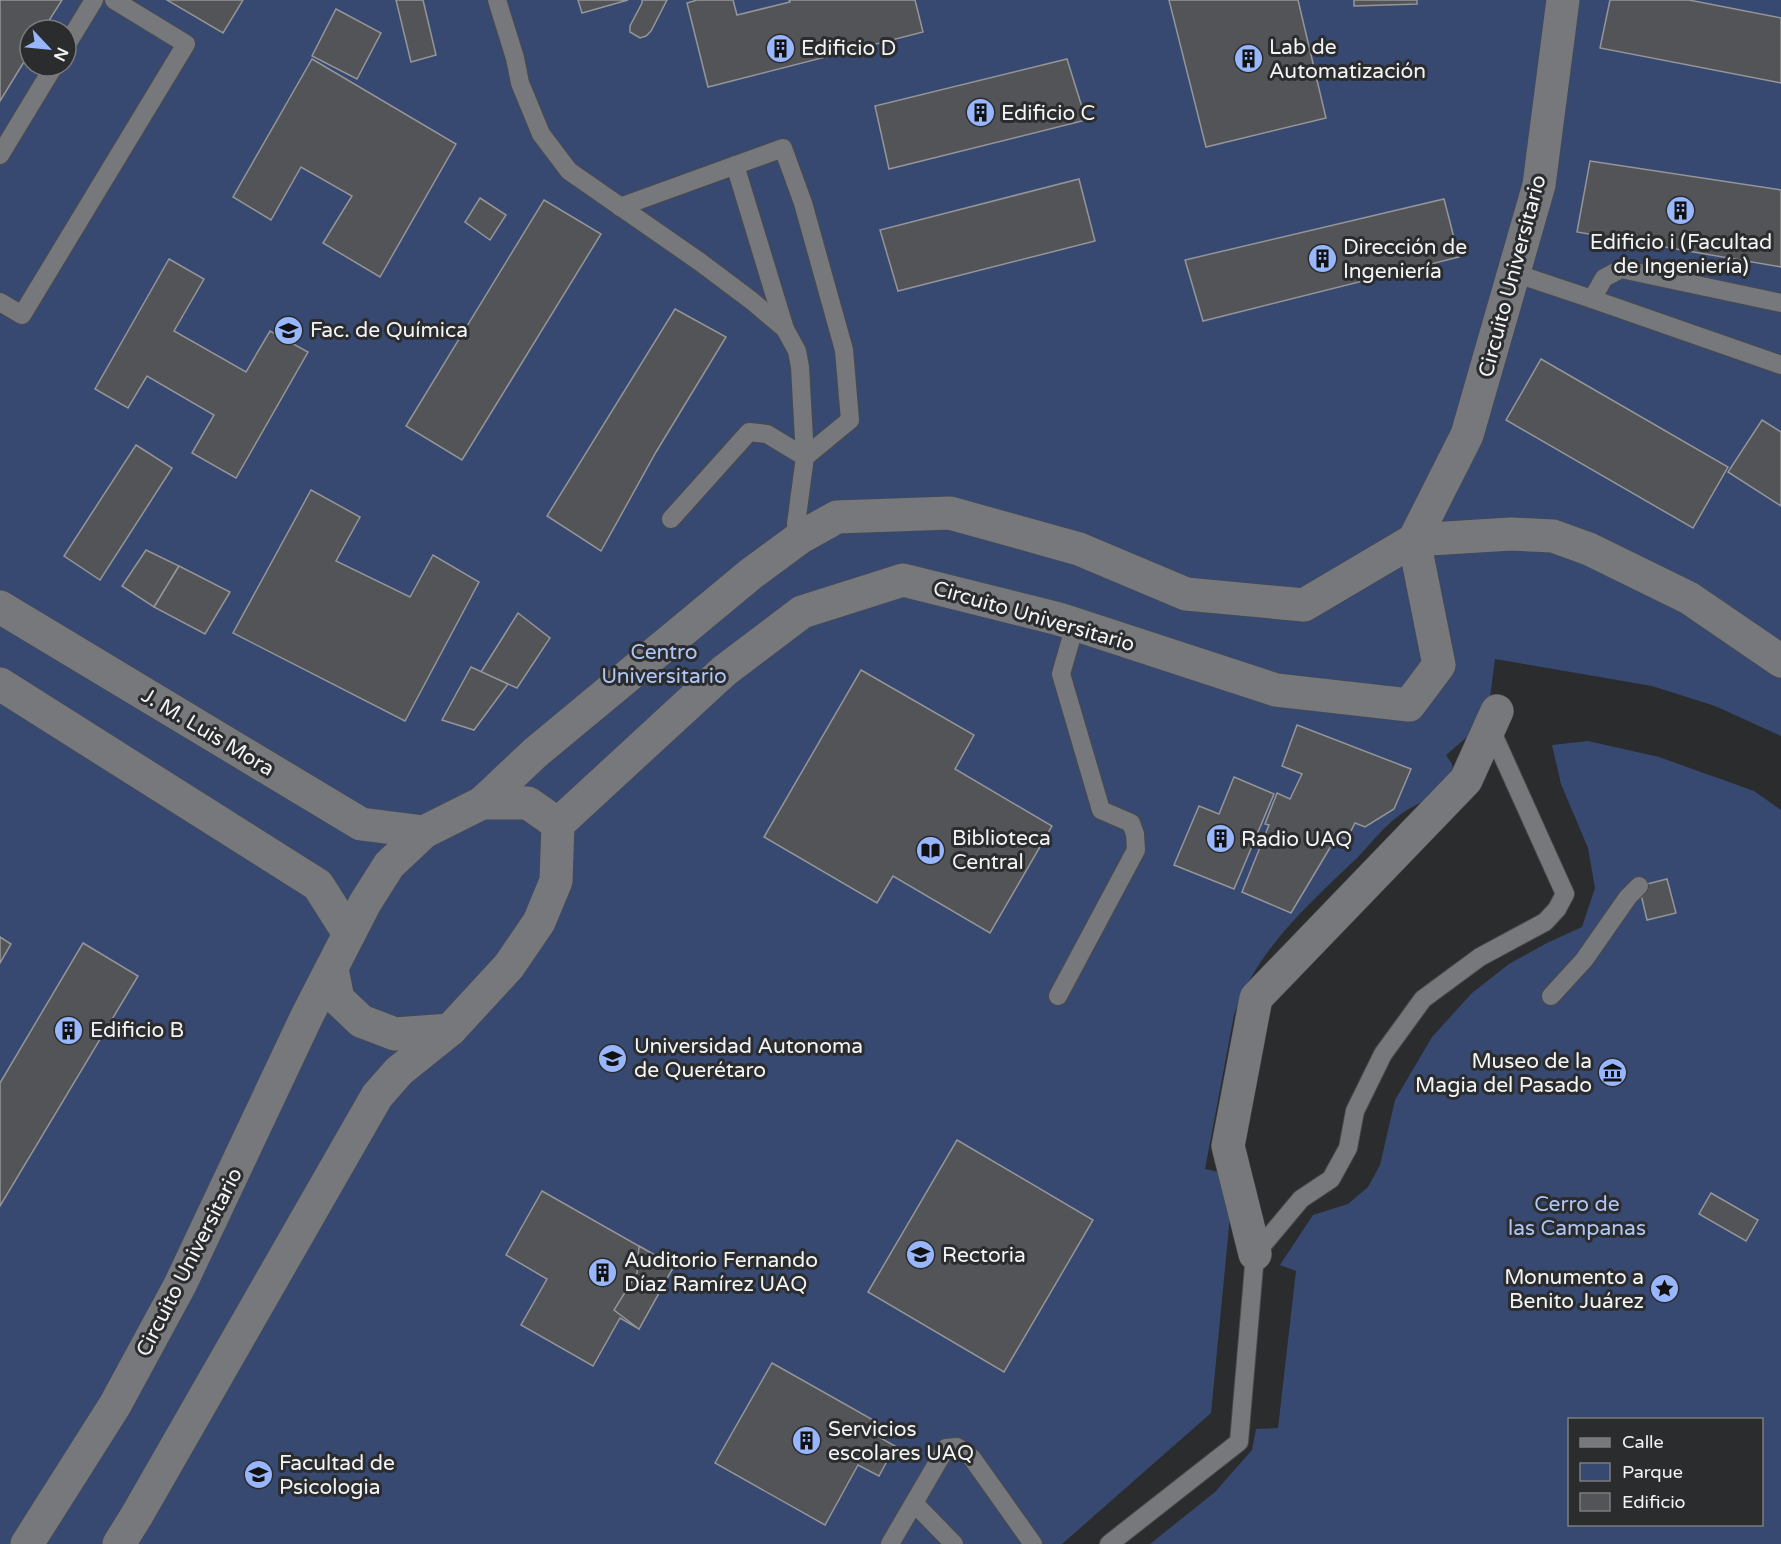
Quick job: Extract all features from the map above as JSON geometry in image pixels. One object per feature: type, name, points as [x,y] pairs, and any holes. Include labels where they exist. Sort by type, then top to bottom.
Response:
[{"type":"street","name":"Circuito Universitario","points":[[558,824],[724,671],[802,612],[903,580],[1075,625],[1276,690],[1409,705],[1439,665],[1414,540],[1467,435],[1539,185],[1563,0]]},
{"type":"street","points":[[482,803],[534,753],[752,573],[801,537],[837,517],[950,513],[1079,549],[1186,594],[1304,605],[1414,540],[1511,534],[1553,536],[1589,549],[1689,598],[1781,661]]},
{"type":"street","name":"J. M. Luis Mora","points":[[0,607],[361,824],[424,832]]},
{"type":"street","points":[[0,684],[318,885],[349,934]]},
{"type":"street","points":[[1255,1254],[1228,1146],[1256,998],[1466,780],[1497,711]]},
{"type":"street","name":"Circuito Universitario","points":[[27,1544],[115,1405],[180,1286],[307,1016],[365,903],[389,865],[424,832],[482,803]]},
{"type":"street","points":[[119,1544],[377,1096],[399,1071],[450,1030],[509,966],[539,922],[556,881],[558,824],[528,803],[482,803]]},
{"type":"street","points":[[332,969],[338,999],[361,1021],[395,1034],[450,1030]]},
{"type":"lane","points":[[78,26],[94,0]]},
{"type":"lane","points":[[0,302],[22,315],[186,44],[114,0]]},
{"type":"lane","points":[[497,0],[520,82],[541,134],[569,171],[700,262],[785,329]]},
{"type":"lane","points":[[0,155],[47,78]]},
{"type":"lane","points":[[620,207],[783,148],[803,203],[844,350],[850,420],[805,457]]},
{"type":"lane","points":[[735,165],[785,329],[796,351],[800,367],[805,457],[796,524],[801,537]]},
{"type":"lane","points":[[1592,299],[1604,278],[1621,269],[1781,303]]},
{"type":"lane","points":[[1514,273],[1781,365]]},
{"type":"lane","points":[[671,519],[749,432],[767,434],[805,457]]},
{"type":"lane","points":[[1058,996],[1136,850],[1135,834],[1131,823],[1101,810],[1061,674],[1075,625]]},
{"type":"lane","points":[[1108,1544],[1239,1443],[1255,1254],[1301,1199],[1331,1179],[1348,1148],[1354,1111],[1383,1054],[1423,999],[1480,957],[1545,922],[1557,909],[1565,894],[1492,732],[1497,711]]},
{"type":"lane","points":[[1551,996],[1584,960],[1628,897],[1639,886]]},
{"type":"lane","points":[[890,1544],[946,1448],[957,1447],[972,1458],[1033,1544]]},
{"type":"lane","points":[[915,1504],[954,1544]]},
{"type":"green space","name":"Centro Universitario","points":[[0,0],[1781,0],[1781,736],[1715,706],[1652,686],[1495,659],[1487,720],[1446,755],[1452,764],[1455,780],[1437,794],[1398,816],[1303,910],[1270,948],[1244,991],[1234,1015],[1205,1169],[1234,1175],[1211,1413],[1062,1544],[0,1544]]},
{"type":"green space","name":"Cerro de las Campanas","points":[[1588,741],[1659,757],[1754,791],[1781,810],[1781,1544],[1150,1544],[1215,1492],[1252,1450],[1256,1429],[1278,1428],[1296,1271],[1280,1265],[1313,1215],[1348,1204],[1368,1187],[1380,1165],[1395,1100],[1432,1037],[1472,993],[1509,964],[1582,927],[1595,888],[1588,848],[1561,784],[1552,745]]},
{"type":"building","points":[[0,0],[62,0],[51,18],[18,18],[18,72],[0,101]]},
{"type":"building","points":[[167,0],[243,0],[223,33]]},
{"type":"building","points":[[396,0],[423,0],[436,55],[411,62]]},
{"type":"building","points":[[578,0],[628,0],[582,13]]},
{"type":"building","points":[[642,0],[667,0],[651,31],[640,38],[630,32],[630,26]]},
{"type":"building","name":"Edificio D","points":[[697,0],[733,0],[737,15],[790,2],[789,0],[915,0],[923,32],[708,87],[687,3]]},
{"type":"building","name":"Lab de Automatización","points":[[1169,0],[1298,0],[1326,118],[1206,147]]},
{"type":"building","points":[[1354,0],[1417,0],[1417,4],[1354,6]]},
{"type":"building","points":[[1610,0],[1689,0],[1781,18],[1781,83],[1600,48]]},
{"type":"building","points":[[336,9],[381,33],[357,79],[312,56]]},
{"type":"building","points":[[312,59],[456,144],[380,277],[323,243],[352,196],[301,167],[271,220],[233,197]]},
{"type":"building","name":"Edificio C","points":[[1067,59],[1086,120],[889,169],[875,106]]},
{"type":"building","name":"Edificio i (Facultad de Ingeniería)","points":[[1590,161],[1781,190],[1781,267],[1577,232]]},
{"type":"building","points":[[1079,179],[1095,241],[898,291],[880,230]]},
{"type":"building","points":[[480,198],[506,215],[490,240],[465,222]]},
{"type":"building","name":"Dirección de Ingeniería","points":[[1444,199],[1459,257],[1203,321],[1185,260]]},
{"type":"building","points":[[544,200],[601,234],[462,460],[406,426]]},
{"type":"building","points":[[169,259],[204,279],[174,331],[246,372],[270,331],[308,352],[236,478],[192,453],[214,415],[147,376],[128,408],[95,389]]},
{"type":"building","points":[[675,309],[726,337],[656,452],[601,551],[547,516]]},
{"type":"building","points":[[1541,359],[1728,467],[1693,528],[1506,420]]},
{"type":"building","points":[[1762,420],[1781,432],[1781,506],[1728,472]]},
{"type":"building","points":[[136,445],[172,468],[100,580],[64,556]]},
{"type":"building","points":[[311,490],[360,517],[336,561],[410,597],[433,555],[479,582],[405,721],[233,633]]},
{"type":"building","points":[[146,550],[179,566],[154,607],[122,586]]},
{"type":"building","points":[[179,566],[230,592],[205,634],[154,607]]},
{"type":"building","points":[[518,613],[550,638],[517,688],[481,672]]},
{"type":"building","points":[[471,667],[508,684],[474,730],[442,720]]},
{"type":"building","points":[[861,670],[974,735],[955,769],[1052,826],[990,933],[893,876],[877,903],[764,837]]},
{"type":"building","points":[[1297,725],[1411,769],[1394,809],[1365,827],[1355,823],[1347,839],[1337,836],[1291,913],[1242,892],[1269,825],[1265,824],[1277,793],[1290,799],[1302,774],[1282,766]]},
{"type":"building","name":"Radio UAQ","points":[[1234,777],[1274,794],[1234,889],[1174,865],[1199,806],[1219,814]]},
{"type":"building","points":[[1667,879],[1676,913],[1647,920],[1639,886]]},
{"type":"building","points":[[0,937],[11,944],[0,963]]},
{"type":"building","name":"Edificio B","points":[[83,943],[138,976],[0,1206],[0,1083]]},
{"type":"building","points":[[957,1140],[1093,1220],[1004,1372],[868,1292]]},
{"type":"building","name":"Auditorio Fernando Díaz Ramírez UAQ","points":[[542,1191],[674,1266],[639,1329],[620,1318],[593,1366],[521,1325],[547,1279],[506,1255]]},
{"type":"building","points":[[1711,1193],[1758,1220],[1746,1241],[1699,1214]]},
{"type":"building","points":[[639,1246],[674,1266],[639,1329],[614,1310],[637,1273]]},
{"type":"building","name":"Servicios escolares UAQ","points":[[772,1363],[882,1425],[877,1436],[895,1446],[879,1476],[858,1465],[825,1525],[715,1463]]},
{"type":"place","name":"Edificio D","points":[[780,48]]},
{"type":"place","name":"Lab de Automatización","points":[[1248,59]]},
{"type":"place","name":"Edificio C","points":[[980,113]]},
{"type":"place","name":"Edificio i (Facultad de Ingeniería)","points":[[1681,211]]},
{"type":"place","name":"Dirección de Ingeniería","points":[[1322,259]]},
{"type":"place","name":"Fac. de Química","points":[[289,330]]},
{"type":"place","name":"Radio UAQ","points":[[1220,839]]},
{"type":"place","name":"Biblioteca Central","points":[[931,850]]},
{"type":"place","name":"Edificio B","points":[[69,1030]]},
{"type":"place","name":"Universidad Autonoma de Querétaro","points":[[613,1058]]},
{"type":"place","name":"Museo de la Magia del Pasado","points":[[1613,1073]]},
{"type":"place","name":"Rectoria","points":[[921,1255]]},
{"type":"place","name":"Auditorio Fernando Díaz Ramírez UAQ","points":[[603,1272]]},
{"type":"place","name":"Monumento a Benito Juárez","points":[[1665,1289]]},
{"type":"place","name":"Servicios escolares UAQ","points":[[807,1441]]},
{"type":"place","name":"Facultad de Psicologia","points":[[258,1475]]}]
